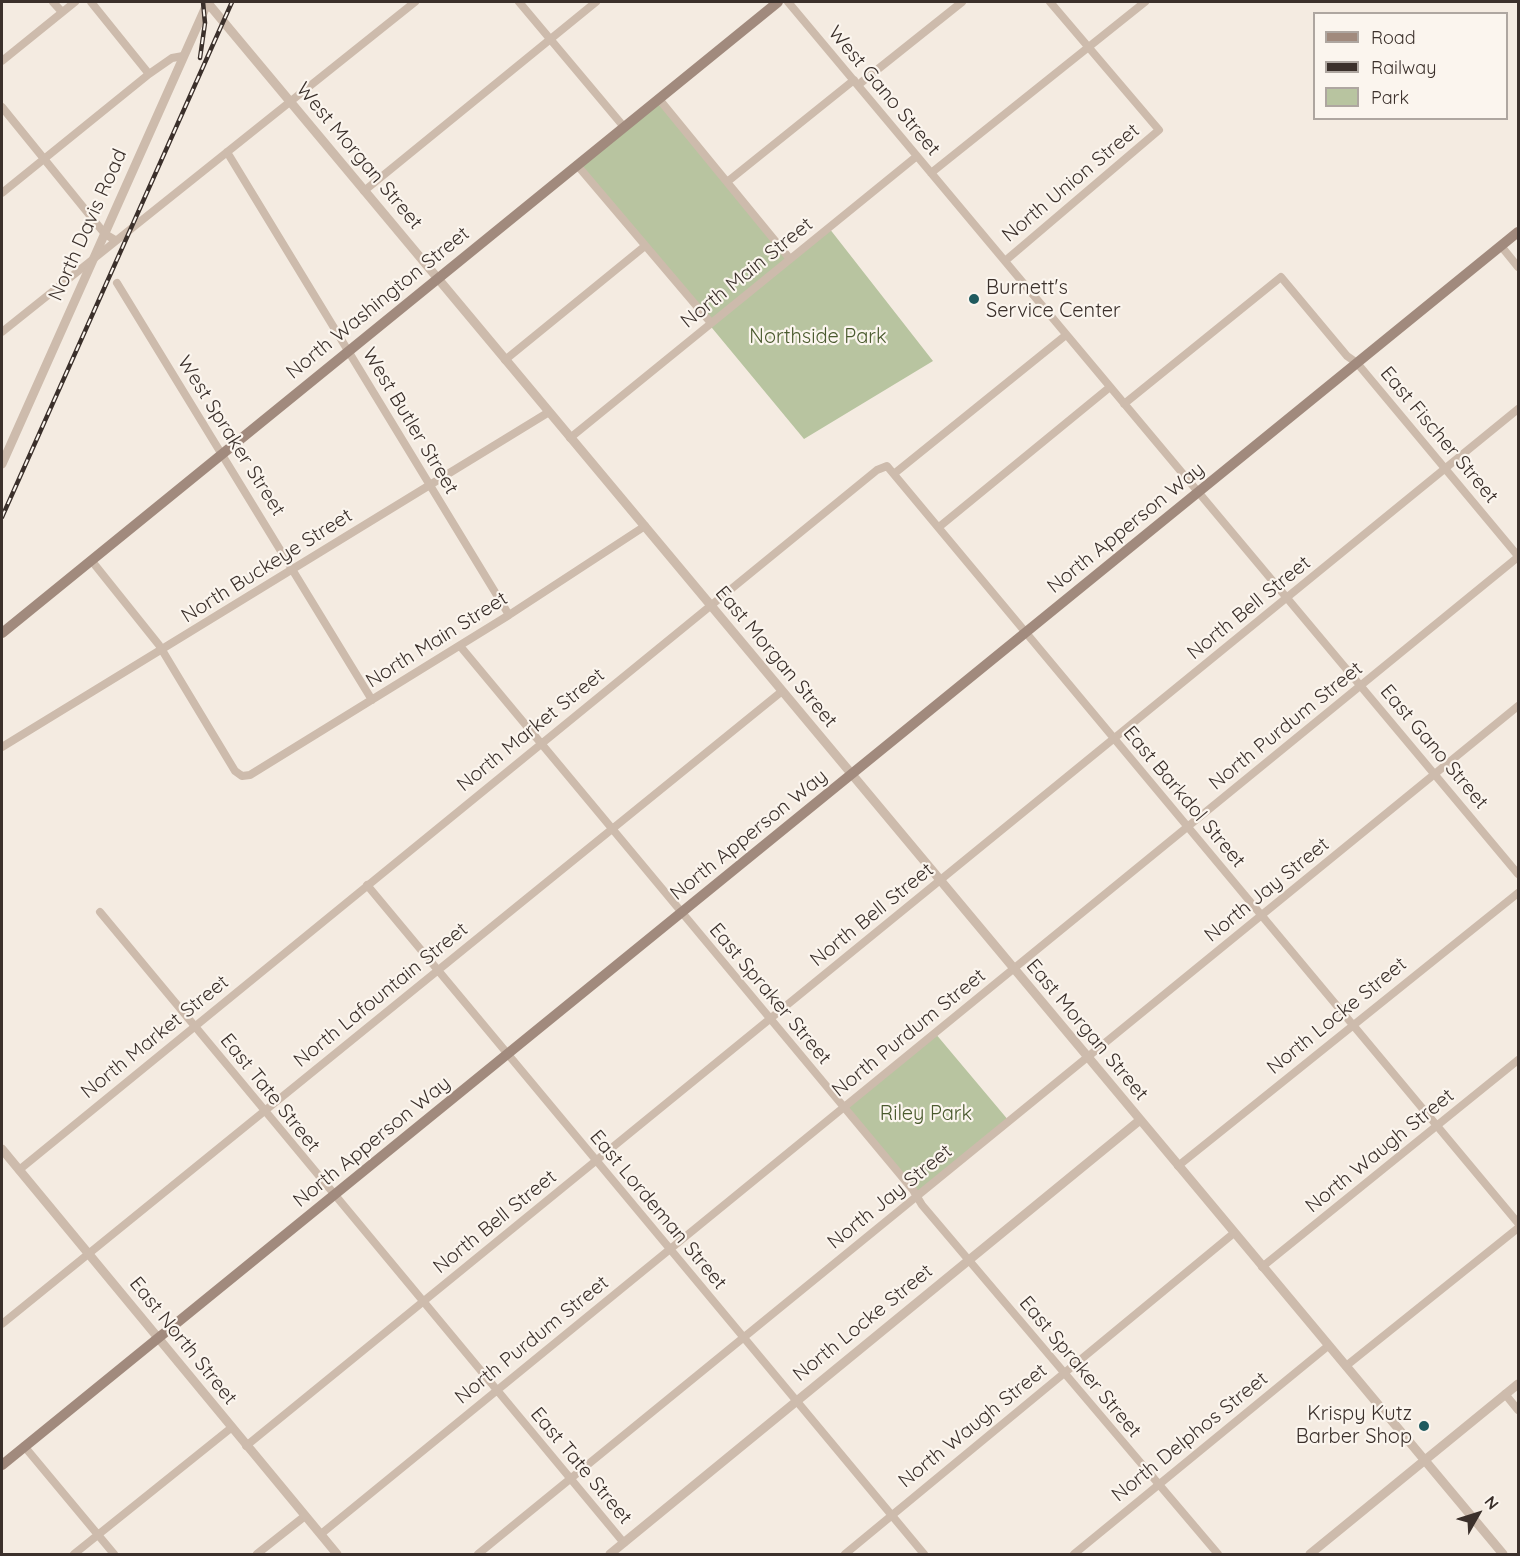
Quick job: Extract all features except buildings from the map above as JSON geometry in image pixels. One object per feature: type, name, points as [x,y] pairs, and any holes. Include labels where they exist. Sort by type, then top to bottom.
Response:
[{"type":"main road","name":"North Washington Street","points":[[2,633],[778,2]]},
{"type":"main road","name":"North Apperson Way","points":[[2,1465],[1518,232]]},
{"type":"street","points":[[53,2],[62,12]]},
{"type":"street","points":[[2,61],[75,2]]},
{"type":"street","points":[[91,2],[149,75]]},
{"type":"street","name":"West Morgan Street","points":[[207,2],[645,526]]},
{"type":"street","name":"North Davis Road","points":[[2,464],[207,2]]},
{"type":"street","points":[[2,332],[415,2]]},
{"type":"street","points":[[519,2],[624,127]]},
{"type":"street","points":[[364,190],[596,2]]},
{"type":"street","name":"West Gano Street","points":[[788,2],[931,173]]},
{"type":"street","points":[[727,182],[962,2]]},
{"type":"street","points":[[1050,2],[1089,47]]},
{"type":"street","points":[[931,173],[1145,2]]},
{"type":"street","name":"North Union Street","points":[[1005,261],[1159,130],[1089,47]]},
{"type":"street","points":[[2,193],[149,75],[172,58],[183,56]]},
{"type":"street","points":[[659,99],[790,259]]},
{"type":"street","points":[[2,107],[105,234],[116,240]]},
{"type":"street","name":"West Butler Street","points":[[227,152],[509,615]]},
{"type":"street","name":"North Main Street","points":[[570,438],[917,156]]},
{"type":"street","points":[[577,165],[711,323]]},
{"type":"street","name":"East Gano Street","points":[[931,173],[1518,874]]},
{"type":"street","points":[[505,360],[645,246]]},
{"type":"street","points":[[1501,246],[1518,267]]},
{"type":"street","name":"East Fischer Street","points":[[1124,404],[1281,277],[1347,356],[1357,363],[1518,556]]},
{"type":"street","name":"West Spraker Street","points":[[117,283],[372,700]]},
{"type":"street","points":[[895,473],[1066,335]]},
{"type":"street","points":[[939,527],[1110,387]]},
{"type":"street","name":"North Bell Street","points":[[246,1446],[1518,410]]},
{"type":"street","name":"North Buckeye Street","points":[[2,747],[549,412]]},
{"type":"street","name":"North Market Street","points":[[19,1170],[877,470],[887,466],[895,473]]},
{"type":"street","name":"East Barkdol Street","points":[[895,473],[1518,1225]]},
{"type":"street","name":"North Main Street","points":[[161,650],[235,771],[242,776],[250,775],[460,646],[645,526]]},
{"type":"street","name":"East Morgan Street","points":[[645,526],[851,776],[1503,1554]]},
{"type":"street","name":"North Purdum Street","points":[[321,1534],[1518,556]]},
{"type":"street","points":[[91,560],[161,650]]},
{"type":"street","name":"East Spraker Street","points":[[460,646],[969,1261],[1218,1554]]},
{"type":"street","name":"North Lafountain Street","points":[[2,1324],[781,692]]},
{"type":"street","name":"North Jay Street","points":[[478,1554],[1518,706]]},
{"type":"street","name":"East Lordeman Street","points":[[367,885],[507,1056],[924,1554]]},
{"type":"street","name":"North Locke Street","points":[[1178,1166],[1518,893]]},
{"type":"street","name":"East Tate Street","points":[[100,912],[334,1197],[624,1543]]},
{"type":"street","name":"North Waugh Street","points":[[1262,1267],[1518,1060]]},
{"type":"street","name":"North Locke Street","points":[[610,1554],[1140,1120]]},
{"type":"street","name":"East North Street","points":[[2,1149],[337,1554]]},
{"type":"street","points":[[1346,1366],[1518,1225]]},
{"type":"street","name":"North Waugh Street","points":[[845,1554],[1234,1233]]},
{"type":"street","name":"North Delphos Street","points":[[1074,1554],[1328,1346]]},
{"type":"street","points":[[1310,1554],[1518,1384]]},
{"type":"street","points":[[1505,1394],[1518,1410]]},
{"type":"street","points":[[74,1554],[231,1428]]},
{"type":"street","points":[[24,1446],[114,1554]]},
{"type":"street","points":[[257,1554],[305,1516]]},
{"type":"green space","name":"Northside Park","points":[[659,99],[790,258],[829,228],[933,361],[804,439],[577,165]]},
{"type":"green space","name":"Riley Park","points":[[935,1033],[1009,1121],[917,1196],[843,1107]]},
{"type":"railway","points":[[200,58],[205,23],[203,2]]},
{"type":"railway","points":[[2,517],[232,2]]},
{"type":"place","name":"Burnett's Service Center","points":[[974,299]]},
{"type":"place","name":"Krispy Kutz Barber Shop","points":[[1424,1426]]}]
